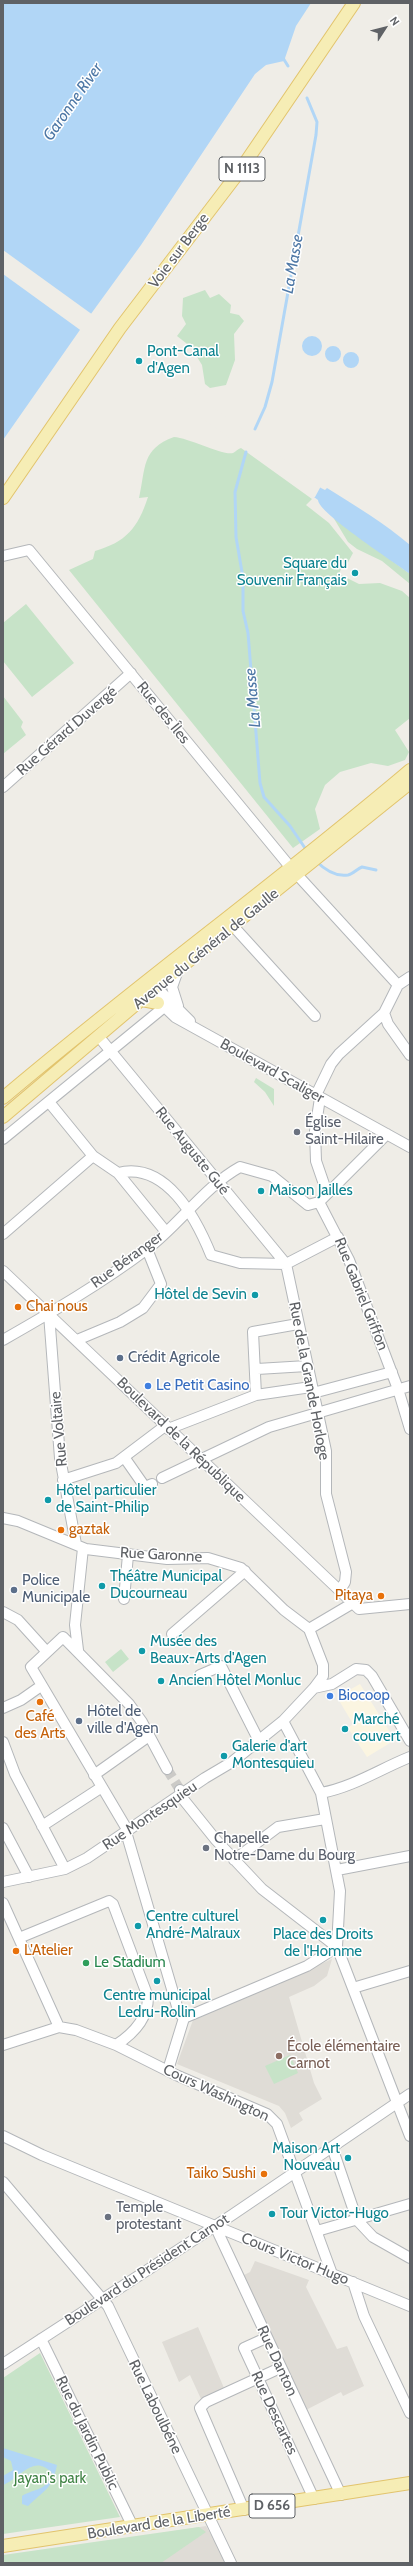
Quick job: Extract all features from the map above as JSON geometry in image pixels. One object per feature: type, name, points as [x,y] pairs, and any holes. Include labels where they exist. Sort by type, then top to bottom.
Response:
[{"type":"main road","name":"Voie sur Berge","points":[[3,498],[120,328],[239,172],[354,3]]},
{"type":"main road","name":"Avenue du Général de Gaulle","points":[[319,851],[410,770]]},
{"type":"main road","name":"Avenue du Général de Gaulle","points":[[3,1117],[99,1037],[175,965],[294,868],[410,783]]},
{"type":"main road","name":"Avenue du Général de Gaulle","points":[[175,965],[234,927],[294,868]]},
{"type":"main road","points":[[3,1098],[17,1086],[148,990],[160,1006]]},
{"type":"main road","name":"Boulevard de la Liberté","points":[[3,2546],[314,2500],[410,2483]]},
{"type":"street","name":"Rue des Îles","points":[[3,556],[29,550],[294,868],[398,985]]},
{"type":"street","name":"Rue Gérard Duvergé","points":[[3,787],[131,673]]},
{"type":"street","points":[[234,927],[315,1016]]},
{"type":"street","points":[[175,965],[172,987],[180,1011]]},
{"type":"street","points":[[327,1194],[316,1161],[315,1131],[318,1096],[331,1064],[339,1054],[384,1012],[398,985],[410,977]]},
{"type":"street","name":"Boulevard Scaliger","points":[[148,990],[180,1011],[197,1028]]},
{"type":"street","points":[[3,1139],[110,1051],[160,1006]]},
{"type":"street","name":"Boulevard Scaliger","points":[[160,1006],[410,1147]]},
{"type":"street","points":[[384,1012],[388,1024],[410,1055]]},
{"type":"street","name":"Rue Auguste Gué","points":[[99,1037],[286,1264]]},
{"type":"street","points":[[48,1102],[93,1156],[118,1173],[166,1232]]},
{"type":"street","points":[[319,1202],[387,1134]]},
{"type":"street","points":[[3,1234],[93,1156]]},
{"type":"street","name":"Rue Béranger","points":[[3,1340],[49,1314],[147,1249],[190,1209],[240,1167],[272,1176],[308,1205],[319,1202]]},
{"type":"street","points":[[118,1173],[135,1171],[161,1181],[190,1209],[211,1255],[240,1263],[286,1264],[338,1237]]},
{"type":"street","name":"Rue Gabriel Griffon","points":[[319,1202],[338,1237],[392,1372],[410,1429]]},
{"type":"street","points":[[77,1340],[120,1322],[143,1308],[161,1284],[147,1249]]},
{"type":"street","name":"Rue de la Grande Horloge","points":[[286,1264],[326,1450],[326,1494],[346,1572],[345,1582],[340,1590]]},
{"type":"street","name":"Boulevard de la République","points":[[3,1271],[77,1340],[166,1428],[356,1606]]},
{"type":"street","name":"Rue Voltaire","points":[[49,1314],[63,1480],[79,1546],[75,1625],[78,1650]]},
{"type":"street","points":[[256,1395],[254,1374],[257,1369],[253,1332],[298,1324]]},
{"type":"street","points":[[257,1369],[307,1366]]},
{"type":"street","points":[[63,1480],[116,1463],[166,1428],[256,1395],[312,1390],[392,1372]]},
{"type":"street","points":[[162,1478],[199,1458],[269,1427],[318,1411],[410,1386]]},
{"type":"street","points":[[124,1457],[145,1487],[152,1484]]},
{"type":"street","name":"Rue Garonne","points":[[3,1518],[18,1521],[79,1546],[128,1555],[167,1559],[208,1558],[226,1562],[245,1571],[272,1599],[309,1629]]},
{"type":"street","points":[[124,1599],[128,1555]]},
{"type":"street","points":[[172,1634],[245,1571]]},
{"type":"street","points":[[309,1629],[356,1606],[410,1604]]},
{"type":"street","points":[[3,1612],[18,1620],[47,1652]]},
{"type":"street","points":[[75,1625],[64,1638],[31,1667],[127,1831],[177,2006],[184,2018],[168,2070]]},
{"type":"street","name":"Rue Montesquieu","points":[[3,1882],[65,1869],[87,1858],[181,1792],[232,1762],[259,1741],[283,1721],[314,1688],[323,1676],[323,1665],[309,1629]]},
{"type":"street","points":[[64,1638],[78,1650],[129,1704],[167,1769]]},
{"type":"street","points":[[314,1688],[332,1684],[356,1670],[365,1662]]},
{"type":"street","points":[[200,1675],[221,1666],[259,1741]]},
{"type":"street","points":[[356,1670],[366,1670],[372,1676],[410,1741]]},
{"type":"street","points":[[3,1708],[21,1700],[41,1686]]},
{"type":"street","points":[[283,1721],[321,1793],[340,1891],[337,1947],[410,2136]]},
{"type":"street","points":[[94,1775],[149,1736]]},
{"type":"street","points":[[3,1742],[15,1774],[65,1869]]},
{"type":"street","points":[[321,1793],[334,1790],[365,1778],[410,1757]]},
{"type":"street","points":[[42,1826],[102,1787]]},
{"type":"street","points":[[181,1792],[234,1860],[275,1901],[337,1947]]},
{"type":"street","points":[[234,1860],[278,1827],[325,1819]]},
{"type":"street","points":[[3,1828],[29,1877]]},
{"type":"street","points":[[337,1870],[410,1856]]},
{"type":"street","points":[[19,1938],[109,1901],[113,1904],[148,1997],[148,2003],[136,2030],[116,2045]]},
{"type":"street","points":[[3,1903],[59,2027],[3,2046]]},
{"type":"street","points":[[184,2018],[307,1966],[337,1947]]},
{"type":"street","points":[[353,1988],[410,1971]]},
{"type":"street","name":"Cours Washington","points":[[59,2027],[76,2030],[116,2045],[267,2114],[273,2119],[277,2124],[332,2274]]},
{"type":"street","name":"Boulevard du Président Carnot","points":[[3,2364],[215,2226],[410,2094]]},
{"type":"street","name":"Cours Victor Hugo","points":[[3,2136],[42,2155],[410,2306]]},
{"type":"street","points":[[332,2147],[357,2220],[373,2237],[410,2258]]},
{"type":"street","name":"Rue Laboulbéne","points":[[5,2189],[108,2306],[231,2563]]},
{"type":"street","points":[[317,2231],[410,2204]]},
{"type":"street","name":"Rue Danton","points":[[215,2226],[280,2368],[341,2495]]},
{"type":"street","points":[[353,2282],[364,2316],[410,2413]]},
{"type":"street","name":"Rue Descartes","points":[[266,2338],[244,2348],[314,2500]]},
{"type":"street","name":"Rue du Jardin Public","points":[[41,2339],[134,2527]]},
{"type":"street","points":[[244,2510],[200,2408],[206,2402],[280,2368]]},
{"type":"shaded area","name":"Marché couvert","points":[[360,1684],[395,1740],[367,1757],[348,1728],[353,1724],[337,1697]]},
{"type":"shaded area","name":"École élémentaire Carnot","points":[[332,1959],[327,1976],[314,1986],[289,1997],[314,2083],[322,2099],[299,2113],[303,2120],[291,2128],[285,2113],[279,2106],[177,2064],[193,2020]]},
{"type":"shaded area","points":[[255,2261],[309,2280],[306,2287],[337,2349],[347,2346],[364,2386],[343,2396],[341,2392],[304,2411],[242,2276],[250,2272]]},
{"type":"shaded area","points":[[198,2327],[224,2388],[201,2399],[190,2375],[179,2382],[162,2342]]},
{"type":"shaded area","points":[[206,2526],[227,2563],[3,2563],[3,2558]]},
{"type":"green space","points":[[205,290],[210,298],[219,294],[231,305],[230,313],[239,315],[244,321],[234,334],[235,360],[226,385],[210,388],[205,384],[202,365],[191,347],[177,336],[186,324],[182,316],[183,298]]},
{"type":"green space","points":[[174,437],[228,453],[233,453],[241,448],[312,499],[306,505],[329,523],[353,553],[346,566],[342,566],[339,574],[359,584],[380,583],[402,591],[410,598],[410,718],[395,730],[409,752],[405,760],[388,766],[371,763],[340,772],[325,785],[315,809],[320,829],[293,848],[69,570],[93,559],[95,551],[123,538],[135,525],[148,497],[139,498],[144,469],[150,454],[163,442]]},
{"type":"green space","points":[[333,517],[410,574],[410,584],[382,561],[357,549],[348,542]]},
{"type":"green space","points":[[26,604],[74,663],[32,697],[3,661],[3,623]]},
{"type":"green space","points":[[3,696],[23,722],[21,727],[26,735],[3,754]]},
{"type":"green space","points":[[256,1078],[274,1089],[274,1106],[265,1092],[254,1082]]},
{"type":"green space","points":[[121,1649],[129,1659],[113,1672],[105,1662]]},
{"type":"green space","points":[[290,2055],[298,2073],[274,2084],[265,2066]]},
{"type":"green space","name":"Jayan's park","points":[[40,2353],[120,2517],[3,2534],[3,2378]]},
{"type":"green space","points":[[199,2527],[206,2532],[161,2563],[3,2563],[3,2555]]},
{"type":"water","name":"Garonne River","points":[[3,3],[311,3],[296,26],[284,61],[266,65],[255,74],[141,245],[88,318],[321,488],[325,490],[327,488],[390,529],[410,545],[410,574],[330,516],[318,500],[82,327],[3,440]]},
{"type":"water","points":[[308,336],[316,336],[322,342],[322,350],[316,356],[308,356],[302,350],[302,342]]},
{"type":"water","points":[[333,346],[340,351],[341,354],[336,361],[333,362],[326,357],[325,354],[330,347]]},
{"type":"water","points":[[351,352],[358,357],[359,360],[354,367],[351,368],[344,363],[343,360],[348,353]]},
{"type":"water","points":[[3,2448],[57,2465],[50,2485],[28,2506],[22,2504],[22,2496],[44,2486],[50,2479],[52,2473],[45,2468],[33,2466],[3,2485],[3,2476],[13,2470],[11,2461],[3,2457]]},
{"type":"pier","name":"Pont-Canal d'Agen","points":[[3,250],[93,315],[91,318],[321,486],[315,497],[312,498],[3,274]]},
{"type":"waterway","name":"La Masse","points":[[283,58],[288,66]]},
{"type":"waterway","name":"La Masse","points":[[255,429],[265,407],[272,382],[316,135],[317,122],[307,98]]},
{"type":"waterway","name":"La Masse","points":[[246,452],[235,492],[236,537],[243,578],[243,611],[248,633],[260,783],[264,797],[290,826],[307,851]]},
{"type":"waterway","name":"La Masse","points":[[316,861],[326,869],[339,875],[348,875],[362,867],[376,870]]},
{"type":"tunnel","points":[[167,1769],[180,1790]]},
{"type":"place","name":"Pont-Canal d'Agen","points":[[139,361]]},
{"type":"place","name":"Square du Souvenir Français","points":[[355,573]]},
{"type":"place","name":"Église Saint-Hilaire","points":[[297,1132]]},
{"type":"place","name":"Maison Jailles","points":[[261,1191]]},
{"type":"place","name":"Hôtel de Sevin","points":[[255,1295]]},
{"type":"place","name":"Chai nous","points":[[18,1307]]},
{"type":"place","name":"Crédit Agricole","points":[[120,1358]]},
{"type":"place","name":"Le Petit Casino","points":[[148,1386]]},
{"type":"place","name":"Hôtel particulier de Saint-Philip","points":[[48,1500]]},
{"type":"place","name":"gaztak","points":[[61,1530]]},
{"type":"place","name":"Théâtre Municipal Ducourneau","points":[[102,1586]]},
{"type":"place","name":"Police Municipale","points":[[14,1590]]},
{"type":"place","name":"Pitaya","points":[[381,1596]]},
{"type":"place","name":"Musée des Beaux-Arts d'Agen","points":[[142,1651]]},
{"type":"place","name":"Ancien Hôtel Monluc","points":[[161,1681]]},
{"type":"place","name":"Biocoop","points":[[330,1696]]},
{"type":"place","name":"Café des Arts","points":[[40,1702]]},
{"type":"place","name":"Hôtel de ville d'Agen","points":[[79,1721]]},
{"type":"place","name":"Marché couvert","points":[[345,1729]]},
{"type":"place","name":"Galerie d'art Montesquieu","points":[[224,1756]]},
{"type":"place","name":"Chapelle Notre-Dame du Bourg","points":[[206,1848]]},
{"type":"place","name":"Place des Droits de l'Homme","points":[[323,1920]]},
{"type":"place","name":"Centre culturel André-Malraux","points":[[138,1926]]},
{"type":"place","name":"L'Atelier","points":[[16,1951]]},
{"type":"place","name":"Le Stadium","points":[[86,1963]]},
{"type":"place","name":"Centre municipal Ledru-Rollin","points":[[157,1981]]},
{"type":"place","name":"École élémentaire Carnot","points":[[279,2056]]},
{"type":"place","name":"Maison Art Nouveau","points":[[348,2158]]},
{"type":"place","name":"Taiko Sushi","points":[[264,2174]]},
{"type":"place","name":"Tour Victor-Hugo","points":[[272,2214]]},
{"type":"place","name":"Temple protestant","points":[[108,2217]]}]
